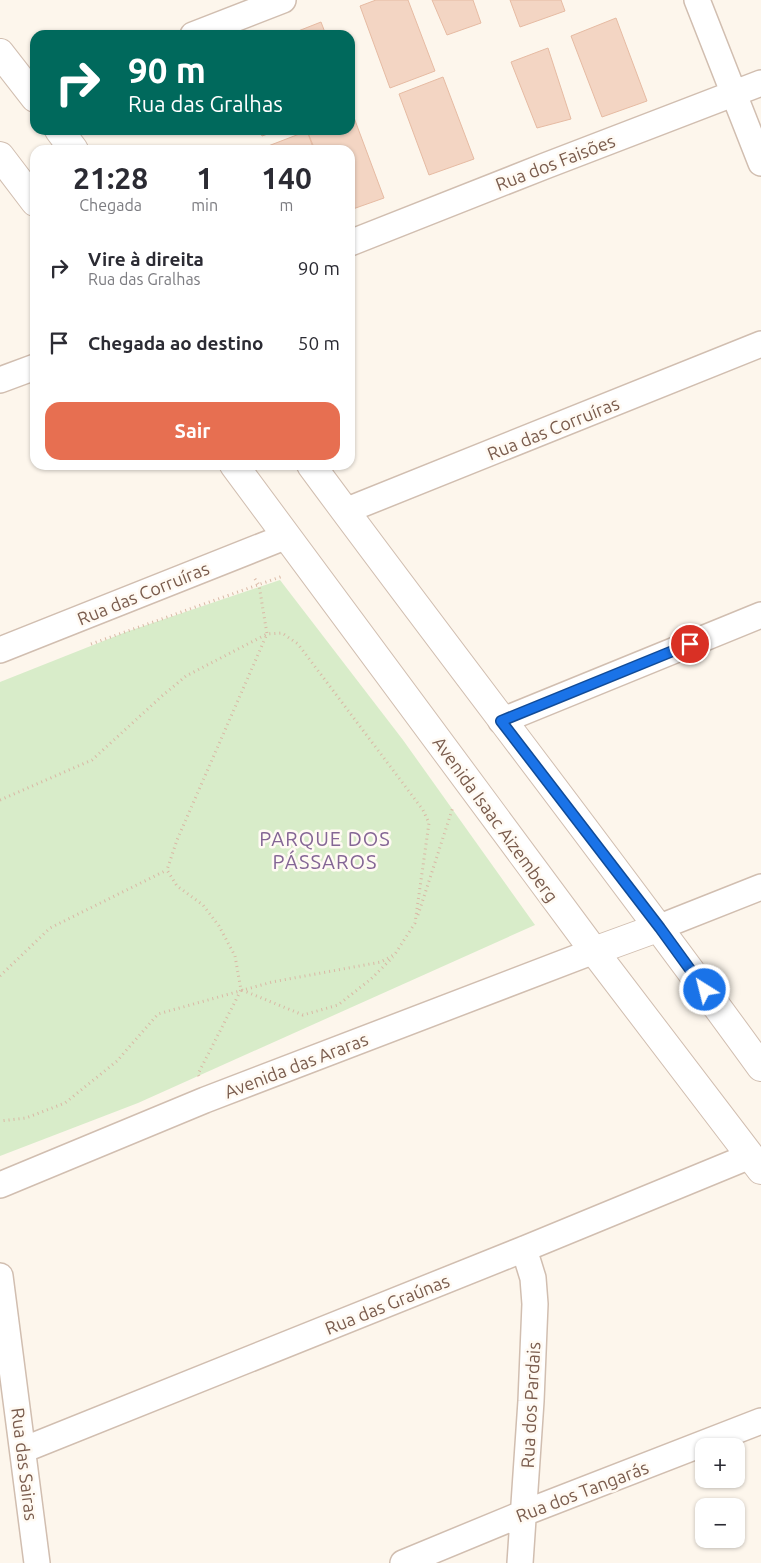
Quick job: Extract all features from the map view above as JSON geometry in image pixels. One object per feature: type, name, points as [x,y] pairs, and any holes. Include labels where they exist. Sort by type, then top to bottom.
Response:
[{"type":"street","points":[[206,30],[283,0]]},
{"type":"street","points":[[697,0],[761,163]]},
{"type":"street","points":[[0,53],[30,91]]},
{"type":"street","name":"Rua dos Faisões","points":[[355,242],[761,83]]},
{"type":"street","points":[[0,156],[30,195]]},
{"type":"street","name":"Rua das Corruíras","points":[[345,511],[761,344]]},
{"type":"street","points":[[0,380],[30,369]]},
{"type":"street","name":"Avenida Isaac Aizemberg","points":[[238,470],[594,951],[756,1163]]},
{"type":"street","points":[[315,470],[501,721],[660,928],[761,1067]]},
{"type":"street","name":"Rua das Corruíras","points":[[0,650],[287,536]]},
{"type":"street","points":[[501,721],[761,615]]},
{"type":"street","points":[[594,951],[660,928],[761,887]]},
{"type":"street","name":"Avenida das Araras","points":[[0,1186],[205,1100],[594,951]]},
{"type":"street","name":"Rua das Graúnas","points":[[23,1450],[524,1249],[756,1163]]},
{"type":"street","name":"Rua dos Pardais","points":[[520,1563],[532,1401],[535,1304],[533,1278],[524,1249]]},
{"type":"street","name":"Rua das Sairas","points":[[0,1276],[37,1563]]},
{"type":"street","name":"Rua dos Tangarás","points":[[403,1563],[524,1513],[761,1422]]},
{"type":"path","points":[[0,976],[50,928],[167,870],[177,840],[267,634],[259,585],[239,555]]},
{"type":"path","points":[[83,647],[289,574]]},
{"type":"path","points":[[0,800],[92,760],[186,676],[267,634],[282,633],[298,644],[423,810],[429,823],[415,923]]},
{"type":"path","points":[[241,990],[303,1015],[338,1005],[371,979],[396,954],[415,923],[455,800]]},
{"type":"path","points":[[167,870],[177,886],[203,905],[219,926],[235,956],[241,990],[198,1074],[205,1100]]},
{"type":"path","points":[[0,1121],[26,1118],[65,1103],[117,1061],[158,1014],[241,990],[307,974],[381,962],[396,954]]},
{"type":"green space","points":[[280,580],[403,740],[535,925],[138,1103],[0,1156],[0,682],[126,632]]},
{"type":"building","points":[[376,0],[408,0],[435,71],[390,88],[360,6]]},
{"type":"building","points":[[432,0],[473,0],[481,23],[447,35]]},
{"type":"building","points":[[510,0],[561,0],[565,11],[520,27]]},
{"type":"building","points":[[616,18],[647,101],[602,117],[571,36]]},
{"type":"building","points":[[321,22],[324,30],[301,30]]},
{"type":"building","points":[[548,48],[571,119],[537,128],[511,62]]},
{"type":"building","points":[[443,77],[474,159],[429,175],[399,94]]},
{"type":"building","points":[[355,120],[384,198],[355,208],[355,145],[313,145],[309,135],[355,135]]},
{"type":"building","points":[[297,135],[308,135],[312,145],[271,145]]},
{"type":"district","name":"PARQUE DOS PÁSSAROS","points":[[325,850]]},
{"type":"route","points":[[690,644],[501,721],[660,928],[705,990]]}]
